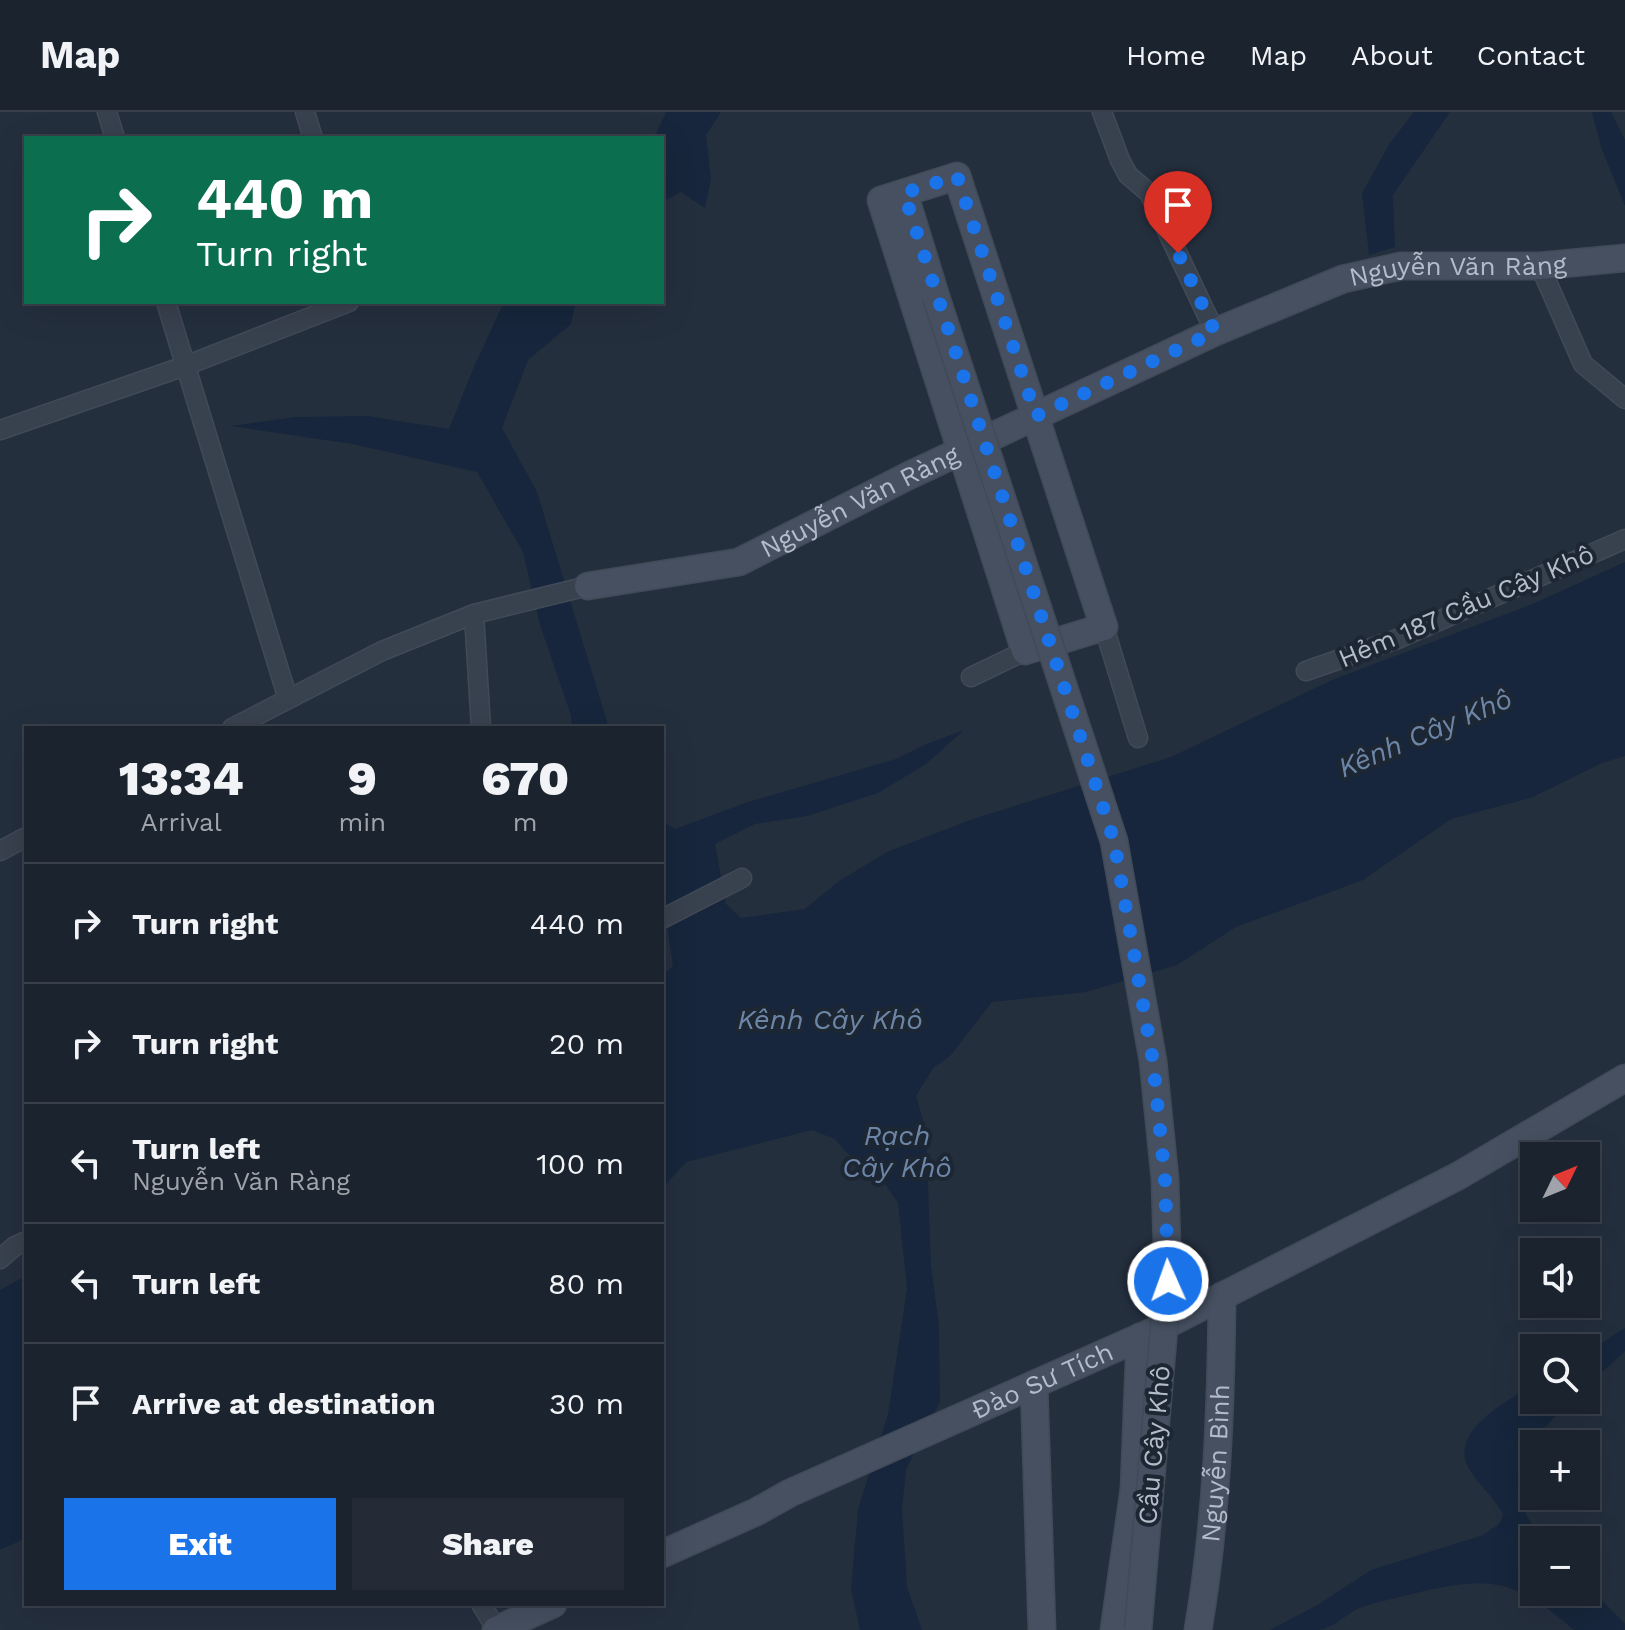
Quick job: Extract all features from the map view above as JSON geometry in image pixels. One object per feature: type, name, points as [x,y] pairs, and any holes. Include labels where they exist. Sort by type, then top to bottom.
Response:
[{"type":"main road","points":[[957,176],[1104,627],[1025,651],[881,200],[904,193],[957,176]]},
{"type":"main road","name":"Cầu Cây Khô","points":[[904,193],[1114,841],[1153,1061],[1165,1179],[1168,1281],[1138,1630]]},
{"type":"main road","name":"Nguyễn Văn Ràng","points":[[588,586],[739,562],[962,451],[1215,332],[1343,279],[1401,266],[1540,266],[1625,258]]},
{"type":"main road","name":"Đào Sư Tích","points":[[664,1553],[928,1430],[1140,1337],[1458,1176],[1625,1078]]},
{"type":"main road","name":"Nguyễn Bình","points":[[1198,1630],[1220,1431],[1222,1296]]},
{"type":"main road","points":[[1114,1630],[1134,1489],[1140,1337]]},
{"type":"main road","points":[[1034,1385],[1042,1630]]},
{"type":"main road","points":[[496,1630],[549,1606]]},
{"type":"street","points":[[107,112],[114,136]]},
{"type":"street","points":[[305,112],[312,136]]},
{"type":"street","points":[[1102,112],[1128,175],[1154,201],[1215,332]]},
{"type":"street","points":[[1540,266],[1583,364],[1625,399]]},
{"type":"street","points":[[167,304],[288,699]]},
{"type":"street","points":[[0,430],[185,366],[344,304]]},
{"type":"street","name":"Hẻm 187 Cầu Cây Khô","points":[[1306,671],[1400,638],[1625,539]]},
{"type":"street","name":"Nguyễn Văn Ràng","points":[[236,726],[382,651],[474,614],[588,586]]},
{"type":"street","points":[[474,614],[481,726]]},
{"type":"street","points":[[1104,627],[1138,738]]},
{"type":"street","points":[[971,677],[1025,651]]},
{"type":"street","points":[[0,851],[24,838]]},
{"type":"street","points":[[664,918],[742,878]]},
{"type":"street","points":[[0,1259],[24,1242]]},
{"type":"street","points":[[482,1606],[496,1630]]},
{"type":"water","points":[[666,112],[721,112],[706,135],[711,179],[705,208],[681,192],[664,201],[664,136],[655,136]]},
{"type":"water","points":[[1414,112],[1450,112],[1393,195],[1395,247],[1369,255],[1362,193],[1390,143]]},
{"type":"water","points":[[1592,112],[1611,112],[1625,140],[1625,206],[1601,147]]},
{"type":"water","points":[[503,304],[576,304],[571,324],[528,360],[502,428],[537,492],[608,726],[572,726],[571,715],[540,625],[523,552],[477,472],[352,444],[231,426],[295,417],[368,416],[449,429]]},
{"type":"water","name":"Kênh Cây Khô","points":[[1625,562],[1625,756],[1602,763],[1533,797],[1451,819],[1363,880],[1236,927],[1177,965],[1086,992],[992,1002],[950,1056],[933,1068],[916,1096],[926,1130],[931,1265],[939,1326],[940,1402],[906,1470],[902,1509],[907,1587],[922,1630],[860,1630],[851,1589],[858,1509],[888,1414],[907,1289],[898,1203],[883,1181],[863,1161],[848,1154],[835,1139],[812,1130],[686,1162],[664,1187],[664,974],[673,966],[664,905],[664,822],[675,829],[748,802],[896,759],[964,730],[926,764],[878,793],[807,816],[755,824],[715,844],[726,904],[741,918],[805,909],[839,881],[889,851],[973,819],[1171,757],[1332,680],[1535,603]]},
{"type":"water","points":[[24,1277],[24,1539],[0,1550],[0,1290]]},
{"type":"water","points":[[1625,1328],[1625,1351],[1600,1374],[1600,1344]]},
{"type":"water","points":[[1520,1393],[1520,1414],[1558,1414],[1544,1430],[1520,1430],[1520,1510],[1525,1510],[1534,1526],[1520,1526],[1520,1592],[1483,1583],[1442,1587],[1357,1609],[1319,1630],[1270,1630],[1319,1604],[1371,1570],[1483,1535],[1500,1523],[1503,1514],[1469,1469],[1464,1455],[1466,1442],[1473,1430]]},
{"type":"water","points":[[1600,1598],[1625,1624],[1625,1630],[1574,1630],[1544,1606],[1600,1606]]},
{"type":"route","points":[[1168,1281],[1165,1179],[1153,1061],[1114,841],[904,193],[957,176],[1036,416],[1215,332],[1178,253]]},
{"type":"water label","name":"Rạch Cây Khô","points":[[897,1151]]}]
